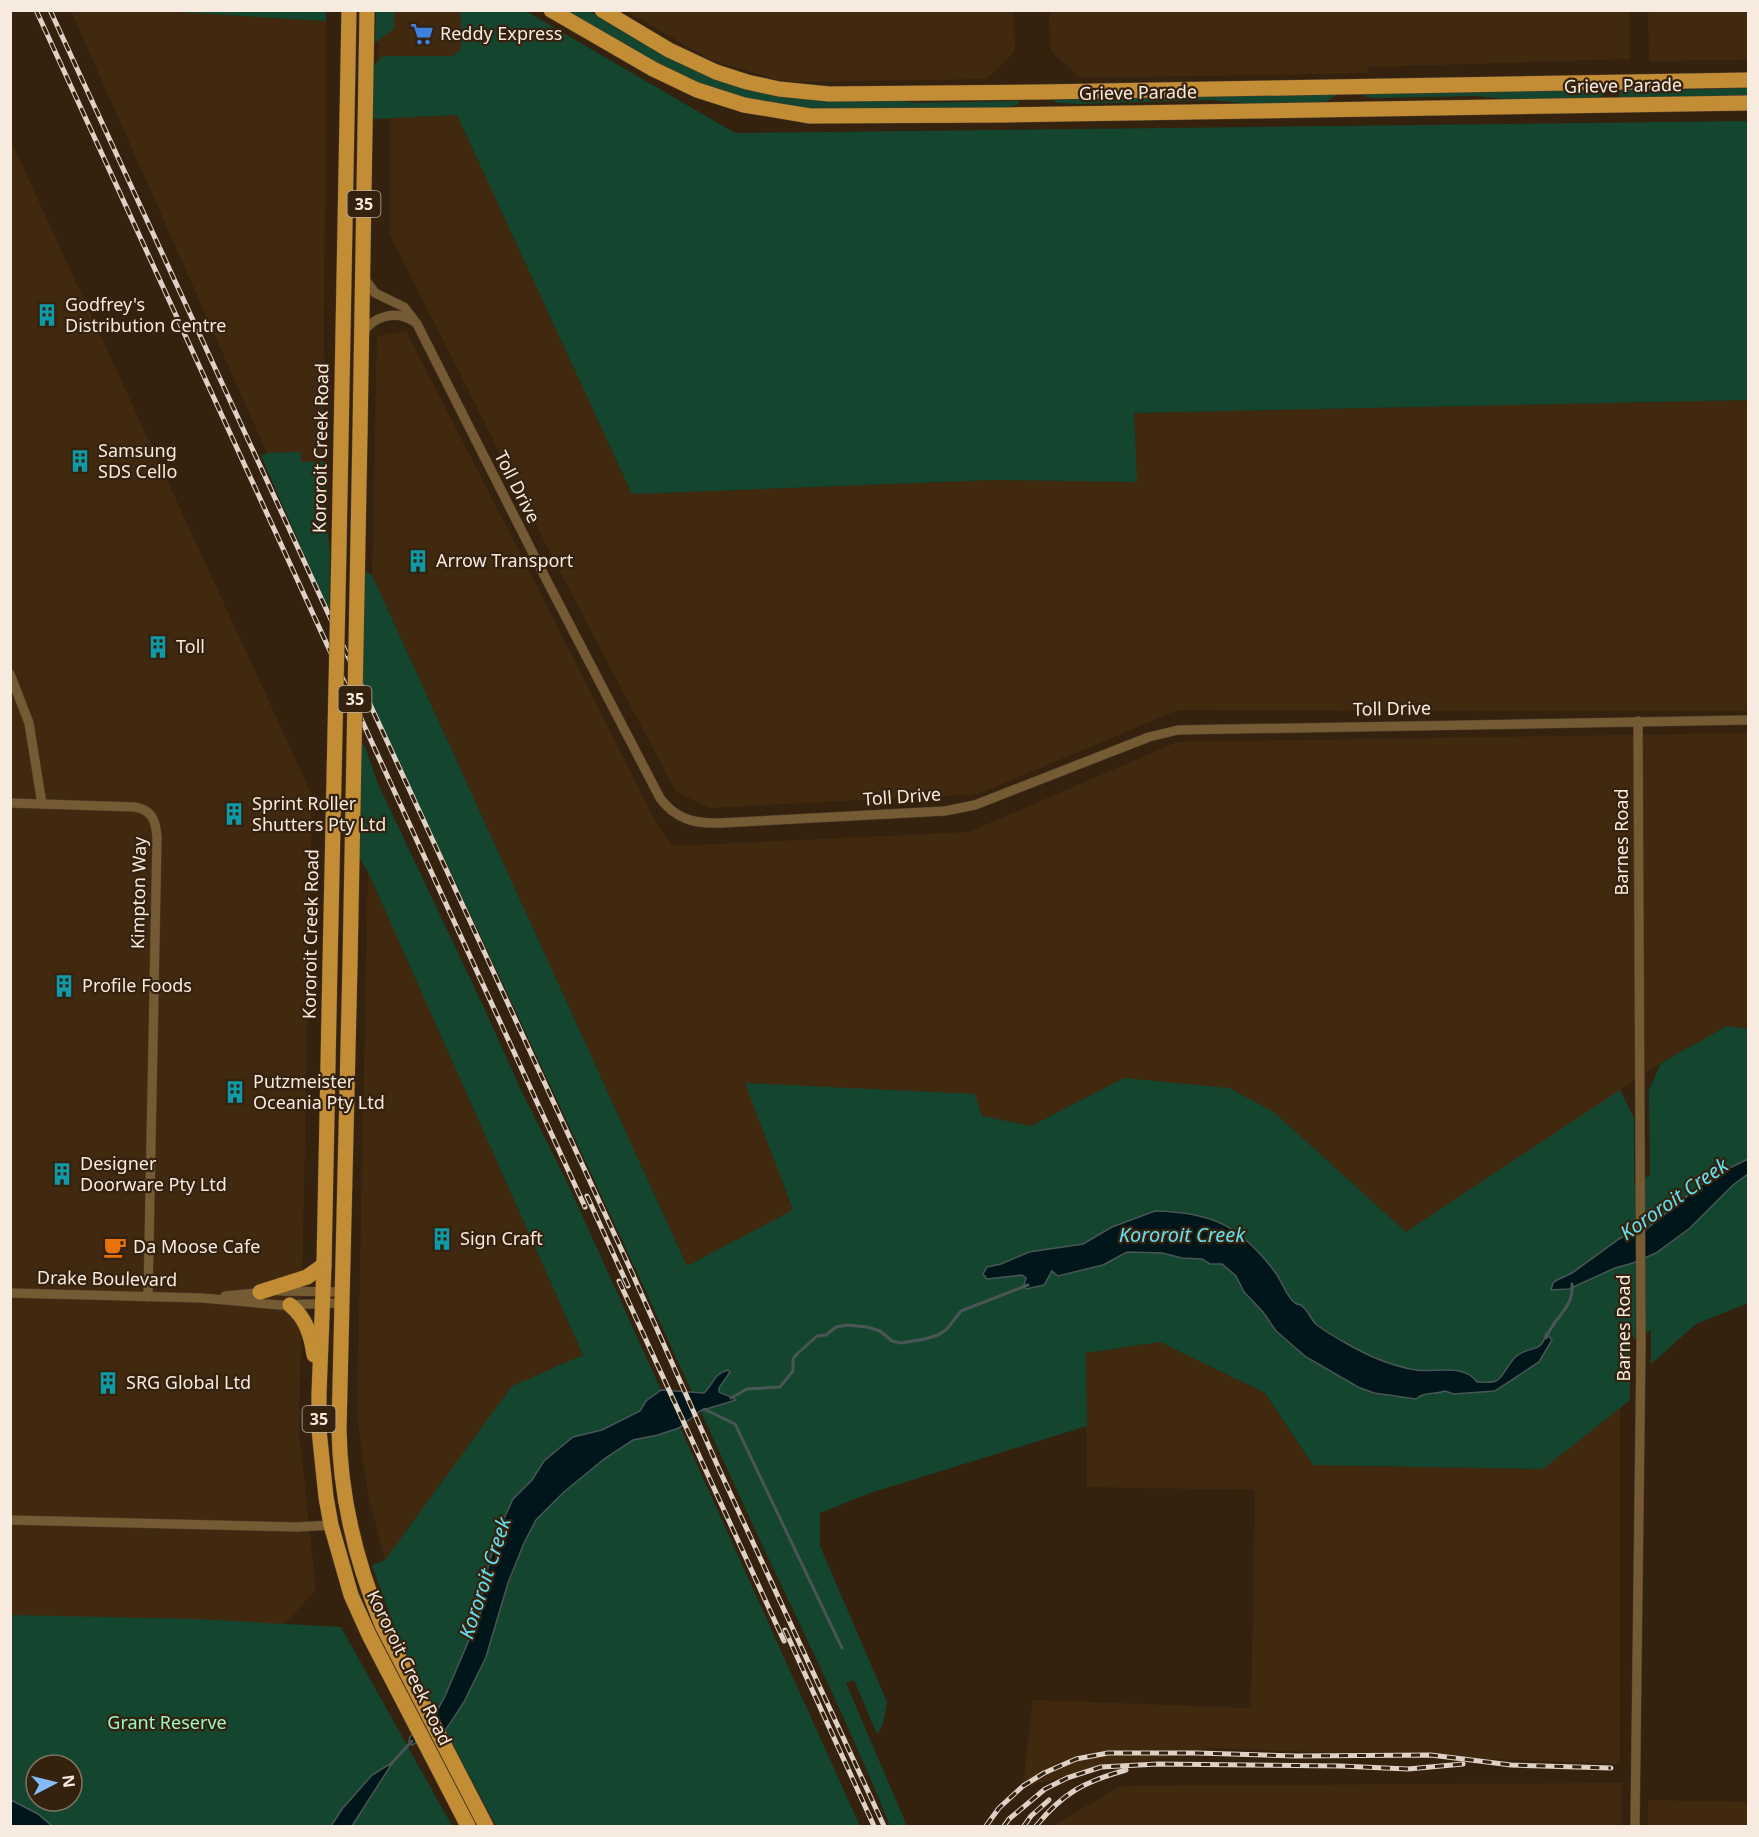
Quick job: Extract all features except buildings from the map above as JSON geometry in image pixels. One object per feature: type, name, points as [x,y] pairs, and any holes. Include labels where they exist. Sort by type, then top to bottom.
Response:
[{"type":"main road","name":"Kororoit Creek Road","points":[[349,10],[324,1266],[319,1394],[321,1453],[331,1525],[351,1595],[369,1635],[472,1798],[486,1827]]},
{"type":"main road","name":"Kororoit Creek Road","points":[[367,10],[339,1448],[346,1507],[369,1593],[395,1653],[408,1694],[468,1827]]},
{"type":"main road","points":[[540,10],[565,19]]},
{"type":"main road","name":"Grieve Parade","points":[[551,10],[653,69],[698,90],[744,105],[810,116],[1749,103]]},
{"type":"main road","name":"Grieve Parade","points":[[602,10],[669,50],[716,72],[763,85],[821,93],[1042,92],[1749,80]]},
{"type":"main road","points":[[260,1292],[307,1277],[324,1266]]},
{"type":"main road","points":[[290,1305],[303,1319],[310,1336],[319,1394]]},
{"type":"street","name":"Toll Drive","points":[[363,259],[365,280],[370,288],[375,294],[404,307],[417,324],[660,798],[674,813],[693,822],[720,823],[945,811],[962,808],[1149,737],[1178,730],[1749,720]]},
{"type":"street","points":[[362,342],[363,332],[368,325],[383,317],[391,315],[405,317],[417,324]]},
{"type":"street","points":[[10,674],[29,723],[42,804]]},
{"type":"street","name":"Barnes Road","points":[[1635,1827],[1641,1180],[1638,721]]},
{"type":"street","name":"Kimpton Way","points":[[10,803],[141,808],[151,814],[156,828],[148,1297]]},
{"type":"street","name":"Drake Boulevard","points":[[202,1298],[280,1291],[322,1299]]},
{"type":"street","name":"Drake Boulevard","points":[[10,1293],[202,1298],[290,1305],[343,1298]]},
{"type":"street","points":[[10,1520],[297,1527],[331,1525]]},
{"type":"shaded area","points":[[71,11],[161,11],[326,21],[323,462],[301,462],[300,452],[267,453]]},
{"type":"shaded area","points":[[380,11],[465,11],[464,51],[456,60],[378,66]]},
{"type":"shaded area","points":[[626,11],[1013,11],[1015,51],[987,79],[793,82],[711,60]]},
{"type":"shaded area","points":[[1049,11],[1629,11],[1630,59],[1368,67],[1368,73],[1080,78],[1051,51]]},
{"type":"shaded area","points":[[1648,11],[1748,11],[1748,60],[1649,61]]},
{"type":"shaded area","points":[[457,115],[632,494],[993,480],[1136,482],[1134,413],[1748,400],[1748,711],[1178,710],[978,794],[710,808],[676,792],[559,570],[390,235],[390,118]]},
{"type":"shaded area","points":[[10,139],[312,795],[299,1432],[316,1590],[284,1624],[11,1616]]},
{"type":"shaded area","points":[[406,331],[655,821],[673,846],[969,832],[1177,742],[1748,733],[1748,1029],[1727,1026],[1661,1063],[1406,1232],[1275,1113],[1124,1078],[1031,1126],[982,1116],[746,1083],[793,1211],[687,1266],[372,575],[377,336]]},
{"type":"shaded area","points":[[368,872],[583,1355],[512,1387],[385,1560],[368,1495],[357,1416]]},
{"type":"shaded area","points":[[1160,1342],[1265,1393],[1314,1465],[1543,1469],[1620,1406],[1620,1764],[1210,1748],[1023,1786],[1033,1700],[1251,1708],[1255,1490],[1087,1487],[1086,1353]]},
{"type":"shaded area","points":[[1622,1783],[1621,1826],[1052,1826],[1121,1786]]},
{"type":"shaded area","points":[[1648,1800],[1748,1802],[1748,1826],[1648,1826]]},
{"type":"green space","points":[[524,10],[735,133],[1748,121],[1748,400],[1134,413],[1137,482],[993,480],[632,494],[457,115],[372,119],[373,67],[383,56],[453,56],[461,49],[461,11]]},
{"type":"green space","points":[[161,11],[326,11],[326,21]]},
{"type":"green space","points":[[376,11],[394,11],[394,28],[375,43]]},
{"type":"green space","points":[[563,11],[589,11],[672,59],[705,74],[916,103],[1019,101],[1019,104],[1003,109],[825,112],[756,102],[691,82]]},
{"type":"green space","points":[[1622,86],[1672,90],[1748,88],[1748,97],[1618,99]]},
{"type":"green space","points":[[1610,90],[1601,97],[1592,99],[1516,100],[1475,96],[1376,98],[1356,92]]},
{"type":"green space","points":[[1338,94],[1322,104],[1253,104],[1210,100],[1080,104],[1057,103],[1051,99]]},
{"type":"green space","points":[[301,452],[301,462],[325,462],[325,508],[330,553],[329,610],[261,456],[267,453]]},
{"type":"green space","points":[[361,569],[372,575],[687,1266],[793,1210],[745,1083],[975,1094],[982,1116],[1031,1126],[1124,1078],[1229,1088],[1275,1113],[1406,1232],[1620,1090],[1634,1118],[1634,1184],[1650,1175],[1649,1090],[1661,1063],[1727,1026],[1748,1029],[1748,1303],[1696,1324],[1651,1364],[1651,1330],[1634,1339],[1633,1335],[1630,1337],[1630,1400],[1543,1469],[1313,1465],[1265,1393],[1160,1342],[1086,1353],[1087,1426],[870,1493],[820,1513],[820,1546],[887,1702],[883,1724],[877,1734],[854,1680],[846,1683],[907,1826],[890,1826],[834,1697],[360,679]]},
{"type":"green space","points":[[359,742],[365,746],[378,784],[522,1092],[568,1184],[661,1390],[646,1401],[640,1411],[602,1430],[573,1437],[544,1461],[532,1480],[513,1499],[497,1534],[482,1590],[484,1605],[445,1696],[436,1711],[397,1635],[372,1565],[385,1560],[512,1386],[583,1355],[368,872],[357,854]]},
{"type":"green space","points":[[680,1427],[860,1826],[496,1826],[446,1731],[464,1702],[524,1543],[536,1520],[564,1492],[604,1459],[633,1440],[658,1435]]},
{"type":"green space","name":"Grant Reserve","points":[[11,1615],[195,1619],[341,1627],[452,1826],[11,1826]]},
{"type":"water","name":"Kororoit Creek","points":[[1748,1159],[1748,1174],[1733,1185],[1690,1228],[1656,1253],[1615,1268],[1569,1289],[1551,1290],[1553,1283],[1557,1280],[1572,1273],[1619,1239],[1632,1232],[1644,1231],[1711,1177]]},
{"type":"water","name":"Kororoit Creek","points":[[1155,1211],[1193,1214],[1224,1225],[1237,1233],[1262,1256],[1278,1276],[1292,1300],[1305,1309],[1317,1325],[1352,1347],[1388,1363],[1424,1371],[1457,1371],[1471,1376],[1477,1382],[1492,1382],[1499,1379],[1518,1355],[1542,1344],[1546,1333],[1552,1340],[1539,1362],[1495,1391],[1454,1394],[1445,1391],[1423,1395],[1416,1399],[1374,1393],[1358,1387],[1306,1357],[1276,1331],[1263,1312],[1244,1292],[1236,1276],[1222,1264],[1210,1264],[1202,1259],[1182,1258],[1162,1253],[1127,1252],[1103,1265],[1058,1276],[1052,1271],[1044,1285],[1026,1289],[1024,1285],[1026,1278],[1022,1275],[987,1279],[983,1274],[987,1267],[1001,1264],[1029,1252],[1083,1244],[1112,1227]]},
{"type":"water","name":"Kororoit Creek","points":[[728,1370],[730,1372],[719,1388],[719,1392],[736,1400],[700,1411],[679,1428],[633,1440],[604,1459],[564,1492],[536,1520],[508,1583],[486,1657],[464,1702],[443,1734],[412,1745],[409,1741],[410,1737],[438,1709],[445,1696],[481,1612],[482,1590],[497,1534],[513,1499],[532,1480],[544,1461],[573,1437],[602,1430],[640,1411],[646,1401],[661,1390],[704,1393],[717,1376]]},
{"type":"water","points":[[393,1762],[352,1826],[331,1826],[342,1809],[372,1775]]},
{"type":"water","points":[[11,1800],[24,1807],[24,1813],[36,1813],[52,1826],[11,1826]]},
{"type":"waterway","name":"Kororoit Creek","points":[[1546,1338],[1570,1300],[1572,1284]]},
{"type":"waterway","name":"Kororoit Creek","points":[[731,1398],[747,1389],[780,1387],[793,1371],[793,1359],[797,1354],[817,1336],[826,1335],[836,1327],[847,1325],[867,1327],[880,1331],[892,1341],[901,1343],[925,1339],[947,1329],[961,1311],[1028,1285]]},
{"type":"waterway","points":[[704,1409],[735,1424],[842,1648]]},
{"type":"waterway","name":"Kororoit Creek","points":[[390,1765],[412,1741]]},
{"type":"railway","points":[[36,10],[585,1207]]},
{"type":"railway","points":[[50,10],[629,1266],[719,1469],[884,1826]]},
{"type":"railway","points":[[587,1196],[628,1286]]},
{"type":"railway","points":[[619,1281],[784,1641]]},
{"type":"railway","points":[[785,1630],[874,1826]]},
{"type":"railway","points":[[986,1826],[999,1808],[1023,1786],[1044,1773],[1076,1759],[1108,1753],[1295,1756],[1431,1755],[1511,1765],[1611,1768]]},
{"type":"railway","points":[[1004,1826],[1009,1819],[1045,1789],[1067,1778],[1101,1767],[1158,1764],[1408,1769],[1463,1764]]},
{"type":"railway","points":[[1036,1826],[1046,1814],[1076,1790],[1098,1779],[1126,1770]]},
{"type":"railway","points":[[1024,1826],[1031,1816],[1049,1800]]},
{"type":"place","name":"Reddy Express","points":[[422,34]]},
{"type":"place","name":"Godfrey's Distribution Centre","points":[[47,315]]},
{"type":"place","name":"Samsung SDS Cello","points":[[80,461]]},
{"type":"place","name":"Arrow Transport","points":[[418,561]]},
{"type":"place","name":"Toll","points":[[158,647]]},
{"type":"place","name":"Sprint Roller Shutters Pty Ltd","points":[[234,814]]},
{"type":"place","name":"Profile Foods","points":[[64,986]]},
{"type":"place","name":"Putzmeister Oceania Pty Ltd","points":[[235,1092]]},
{"type":"place","name":"Designer Doorware Pty Ltd","points":[[62,1174]]},
{"type":"place","name":"Sign Craft","points":[[442,1239]]},
{"type":"place","name":"Da Moose Cafe","points":[[115,1247]]},
{"type":"place","name":"SRG Global Ltd","points":[[108,1383]]}]
